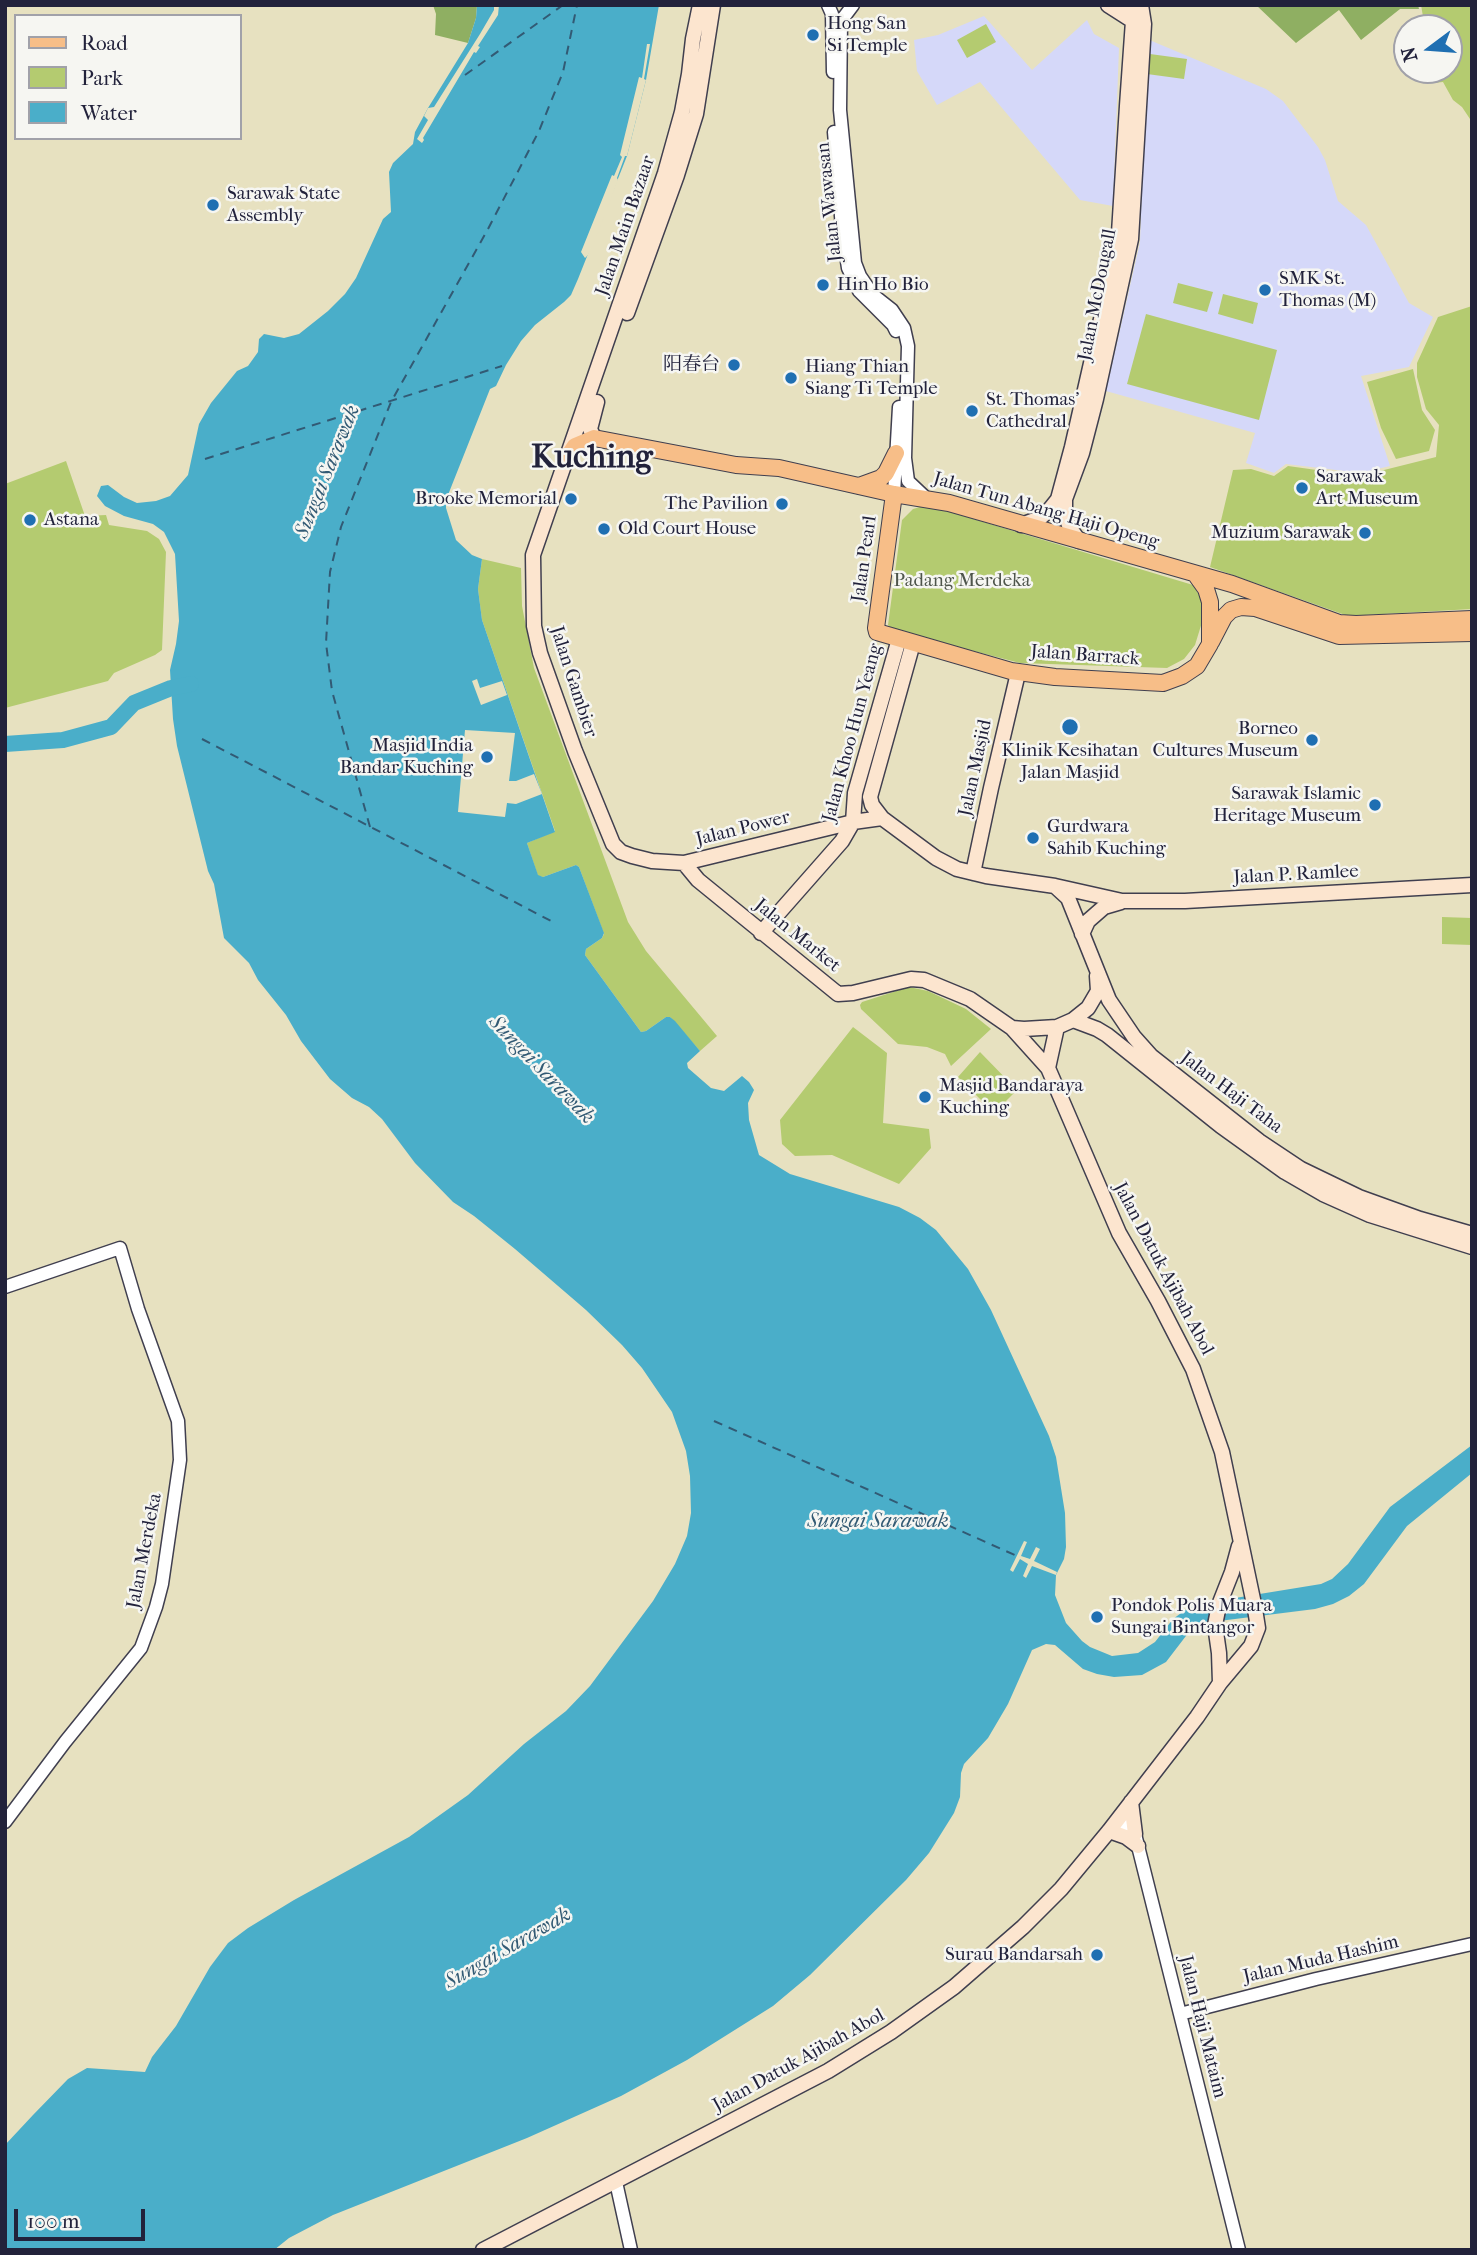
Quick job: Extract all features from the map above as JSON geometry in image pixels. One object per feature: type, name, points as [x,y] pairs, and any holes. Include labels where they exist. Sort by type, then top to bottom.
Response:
[{"type":"main road","name":"Jalan Main Bazaar","points":[[569,455],[665,173],[682,112],[701,5]]},
{"type":"main road","name":"Jalan Main Bazaar","points":[[594,438],[590,429],[591,418],[677,176],[696,114],[705,41],[713,5]]},
{"type":"main road","points":[[1108,5],[1133,21]]},
{"type":"main road","name":"Jalan McDougall","points":[[1021,525],[1040,517],[1058,499],[1109,284],[1119,233],[1133,21],[1128,5]]},
{"type":"main road","name":"Jalan McDougall","points":[[1079,541],[1065,514],[1065,499],[1082,453],[1131,239],[1144,24],[1142,5]]},
{"type":"main road","points":[[569,455],[575,446],[594,438]]},
{"type":"main road","name":"Jalan Tun Abang Haji Openg","points":[[594,438],[736,465],[779,467],[894,494],[949,503],[1232,584],[1339,622],[1356,624],[1472,618]]},
{"type":"main road","points":[[859,486],[881,478],[896,453]]},
{"type":"main road","name":"Jalan Gambier","points":[[569,455],[533,555],[534,626],[540,653],[575,751],[613,844],[621,852],[632,856],[652,861],[684,863]]},
{"type":"main road","name":"Jalan Pearl","points":[[876,628],[894,494]]},
{"type":"main road","points":[[1196,575],[1206,589],[1210,602],[1210,644]]},
{"type":"main road","points":[[1210,644],[1224,617],[1231,610],[1241,607],[1255,608],[1339,636],[1472,633]]},
{"type":"main road","name":"Jalan Barrack","points":[[876,628],[879,634],[1018,673],[1163,683],[1182,676],[1197,666],[1210,644]]},
{"type":"main road","name":"Jalan Khoo Hun Yeang","points":[[882,818],[872,806],[870,797],[906,641]]},
{"type":"main road","name":"Jalan Khoo Hun Yeang","points":[[761,933],[842,841],[852,822],[855,793],[906,641]]},
{"type":"main road","name":"Jalan Masjid","points":[[973,873],[1018,673]]},
{"type":"main road","name":"Jalan Power","points":[[684,863],[852,822],[882,818]]},
{"type":"main road","name":"Jalan P. Ramlee","points":[[882,818],[936,858],[957,869],[1122,901],[1197,901],[1472,885]]},
{"type":"main road","points":[[832,827],[839,830],[842,841]]},
{"type":"main road","points":[[698,880],[714,856]]},
{"type":"main road","name":"Jalan Market","points":[[684,863],[698,880],[838,994],[911,979],[924,980],[970,999],[1012,1028]]},
{"type":"main road","name":"Jalan Haji Taha","points":[[1055,886],[1068,898],[1109,1000],[1134,1037],[1151,1056],[1259,1141],[1301,1169],[1359,1197],[1472,1234]]},
{"type":"main road","name":"Jalan P. Ramlee","points":[[1082,934],[1088,921],[1104,907],[1122,901]]},
{"type":"main road","points":[[1012,1028],[1057,1027],[1073,1020],[1088,1009],[1098,991],[1096,971]]},
{"type":"main road","name":"Jalan Haji Taha","points":[[1073,1020],[1107,1035],[1221,1126],[1285,1172],[1323,1194],[1370,1214],[1472,1247]]},
{"type":"main road","points":[[1048,1068],[1057,1027]]},
{"type":"main road","name":"Jalan Datuk Ajibah Abol","points":[[483,2250],[828,2071],[954,1987],[1023,1927],[1060,1889],[1113,1825],[1251,1646],[1258,1628],[1253,1599],[1222,1452],[1193,1369],[1120,1236],[1048,1068],[1012,1028]]},
{"type":"main road","points":[[1220,1683],[1215,1625],[1240,1544]]},
{"type":"main road","points":[[1113,1825],[1126,1837],[1136,1840],[1131,1802]]},
{"type":"street","name":"Jalan Wawasan","points":[[828,5],[832,14],[832,111],[845,252],[855,284],[893,325],[901,344],[902,369],[894,494]]},
{"type":"street","name":"Jalan Wawasan","points":[[853,5],[841,21],[840,110],[855,263],[859,276],[873,295],[892,310],[904,328],[908,346],[905,458],[908,481],[926,498]]},
{"type":"street","name":"Jalan Merdeka","points":[[5,1287],[120,1248],[180,1429],[180,1460],[162,1584],[141,1648],[5,1822]]},
{"type":"street","name":"Jalan Haji Mataim","points":[[1136,1840],[1239,2250]]},
{"type":"street","name":"Jalan Muda Hashim","points":[[1180,2014],[1316,1979],[1472,1944]]},
{"type":"street","points":[[616,2182],[631,2250]]},
{"type":"shaded area","points":[[984,16],[1032,70],[1087,20],[1094,34],[1119,48],[1113,206],[1080,200],[980,82],[937,105],[917,71],[914,40],[938,35]]},
{"type":"shaded area","name":"SMK St. Thomas (M)","points":[[1147,39],[1266,89],[1283,101],[1318,147],[1338,201],[1366,225],[1409,303],[1433,317],[1409,367],[1361,376],[1390,466],[1361,473],[1286,464],[1274,473],[1246,463],[1255,433],[1106,391],[1140,242]]},
{"type":"green space","points":[[433,5],[477,5],[468,43],[435,35],[436,14]]},
{"type":"green space","points":[[1256,5],[1418,5],[1419,9],[1400,9],[1361,40],[1339,10],[1296,43]]},
{"type":"green space","points":[[1421,5],[1472,5],[1472,122],[1462,107],[1453,100],[1444,84],[1463,84],[1463,14],[1423,14]]},
{"type":"green space","points":[[986,24],[996,42],[967,58],[957,40]]},
{"type":"green space","points":[[1150,54],[1187,59],[1184,79],[1147,74]]},
{"type":"green space","points":[[1178,283],[1213,292],[1207,312],[1173,303]]},
{"type":"green space","points":[[1223,294],[1258,303],[1253,324],[1218,314]]},
{"type":"green space","points":[[1472,306],[1472,609],[1348,616],[1210,567],[1233,470],[1251,469],[1274,476],[1288,466],[1360,476],[1436,457],[1439,425],[1426,409],[1417,377],[1417,363],[1438,317]]},
{"type":"green space","points":[[1146,314],[1277,350],[1259,420],[1127,384]]},
{"type":"green space","points":[[1413,369],[1422,410],[1435,430],[1429,451],[1396,459],[1381,428],[1367,382]]},
{"type":"green space","points":[[66,461],[85,516],[106,515],[109,525],[147,531],[159,539],[166,552],[162,650],[114,673],[108,681],[5,708],[5,484]]},
{"type":"green space","name":"Padang Merdeka","points":[[927,505],[1193,585],[1204,603],[1203,619],[1195,645],[1184,659],[1167,668],[1020,663],[892,630],[888,625],[902,520],[913,509]]},
{"type":"green space","points":[[482,559],[521,568],[522,606],[534,668],[628,922],[646,951],[717,1036],[700,1051],[670,1017],[641,1032],[585,955],[586,949],[604,934],[579,867],[576,865],[543,877],[538,876],[527,843],[555,831],[482,620],[478,589]]},
{"type":"green space","points":[[1442,917],[1472,918],[1472,945],[1442,944]]},
{"type":"green space","points":[[909,987],[928,991],[966,1009],[991,1029],[951,1066],[945,1054],[927,1047],[898,1044],[860,1005],[862,1002]]},
{"type":"green space","points":[[853,1027],[887,1053],[883,1123],[929,1129],[931,1148],[899,1184],[832,1155],[795,1156],[782,1144],[780,1120]]},
{"type":"green space","points":[[980,1052],[1017,1090],[994,1113],[958,1077]]},
{"type":"water","name":"Sungai Sarawak","points":[[477,5],[659,5],[646,80],[627,156],[578,279],[571,295],[535,325],[521,341],[496,386],[490,389],[446,500],[456,540],[472,555],[482,559],[478,589],[482,620],[555,832],[527,843],[538,875],[543,877],[576,865],[579,867],[604,933],[602,938],[586,949],[585,955],[641,1032],[666,1017],[675,1021],[700,1051],[687,1063],[688,1068],[711,1088],[724,1091],[742,1076],[749,1082],[754,1090],[748,1103],[749,1120],[759,1155],[790,1174],[899,1207],[920,1218],[936,1230],[968,1269],[991,1310],[1056,1457],[1065,1513],[1066,1547],[1064,1559],[1056,1575],[1055,1595],[1066,1623],[1090,1647],[1112,1656],[1138,1653],[1155,1642],[1173,1619],[1192,1605],[1321,1584],[1332,1579],[1348,1564],[1390,1507],[1472,1445],[1472,1473],[1407,1526],[1364,1584],[1333,1604],[1315,1609],[1203,1623],[1189,1632],[1166,1662],[1142,1675],[1114,1677],[1097,1674],[1083,1669],[1055,1645],[1046,1644],[1032,1650],[1008,1704],[988,1738],[964,1764],[960,1797],[954,1813],[929,1853],[906,1880],[810,1975],[773,2006],[687,2060],[621,2096],[527,2138],[333,2215],[289,2238],[274,2250],[5,2250],[5,2145],[33,2115],[68,2079],[87,2068],[145,2072],[152,2057],[176,2026],[210,1967],[228,1943],[294,1900],[409,1837],[468,1795],[524,1744],[566,1711],[590,1686],[653,1601],[675,1564],[687,1536],[691,1513],[686,1451],[672,1412],[642,1368],[586,1310],[515,1249],[453,1202],[415,1163],[382,1119],[330,1079],[258,980],[249,963],[224,938],[214,884],[208,871],[177,746],[173,719],[170,670],[179,621],[175,554],[164,532],[153,524],[124,516],[105,506],[97,496],[101,486],[108,485],[137,503],[170,496],[188,475],[199,424],[211,403],[237,371],[248,366],[258,352],[259,339],[264,334],[284,338],[299,334],[345,294],[356,278],[383,219],[391,212],[389,172],[393,163],[413,144],[415,132],[428,108],[468,43]]},
{"type":"pier","points":[[494,5],[499,5],[498,15],[422,143],[417,139],[428,120],[424,116],[428,108],[434,107],[480,34],[494,10]]},
{"type":"pier","points":[[647,44],[650,44],[646,80],[627,156],[596,238],[585,258],[581,252],[622,157],[620,155],[639,77],[642,78]]},
{"type":"pier","points":[[477,679],[480,688],[502,681],[507,695],[481,705],[472,681]]},
{"type":"pier","name":"Masjid India Bandar Kuching","points":[[465,730],[515,733],[509,781],[534,774],[542,794],[516,804],[507,803],[505,817],[458,812]]},
{"type":"pier","points":[[1024,1541],[1027,1542],[1021,1556],[1030,1559],[1036,1547],[1040,1549],[1034,1561],[1057,1572],[1056,1575],[1032,1566],[1026,1578],[1023,1576],[1028,1564],[1020,1559],[1013,1572],[1010,1570]]},
{"type":"waterway","points":[[5,744],[63,740],[111,727],[134,703],[171,688],[191,684]]},
{"type":"ferry route","points":[[465,75],[563,5]]},
{"type":"ferry route","points":[[370,827],[332,691],[326,643],[330,572],[341,527],[391,402],[488,229],[539,131],[563,72],[577,5]]},
{"type":"ferry route","points":[[205,459],[502,366]]},
{"type":"ferry route","points":[[202,739],[553,922]]},
{"type":"ferry route","points":[[714,1421],[1017,1556]]},
{"type":"place","name":"Hong San Si Temple","points":[[813,35]]},
{"type":"place","name":"Sarawak State Assembly","points":[[213,205]]},
{"type":"place","name":"Hin Ho Bio","points":[[823,285]]},
{"type":"place","name":"SMK St. Thomas (M)","points":[[1265,290]]},
{"type":"place","name":"阳春台","points":[[734,365]]},
{"type":"place","name":"Hiang Thian Siang Ti Temple","points":[[791,378]]},
{"type":"place","name":"St. Thomas' Cathedral","points":[[972,411]]},
{"type":"place","name":"Sarawak Art Museum","points":[[1302,488]]},
{"type":"place","name":"Brooke Memorial","points":[[571,499]]},
{"type":"place","name":"The Pavilion","points":[[782,504]]},
{"type":"place","name":"Astana","points":[[30,520]]},
{"type":"place","name":"Old Court House","points":[[604,529]]},
{"type":"place","name":"Muzium Sarawak","points":[[1365,533]]},
{"type":"place","name":"Klinik Kesihatan Jalan Masjid","points":[[1070,727]]},
{"type":"place","name":"Borneo Cultures Museum","points":[[1312,740]]},
{"type":"place","name":"Masjid India Bandar Kuching","points":[[487,757]]},
{"type":"place","name":"Sarawak Islamic Heritage Museum","points":[[1375,805]]},
{"type":"place","name":"Gurdwara Sahib Kuching","points":[[1033,838]]},
{"type":"place","name":"Masjid Bandaraya Kuching","points":[[925,1097]]},
{"type":"place","name":"Pondok Polis Muara Sungai Bintangor","points":[[1097,1617]]},
{"type":"place","name":"Surau Bandarsah","points":[[1097,1955]]},
{"type":"district","name":"Kuching","points":[[592,459]]}]
